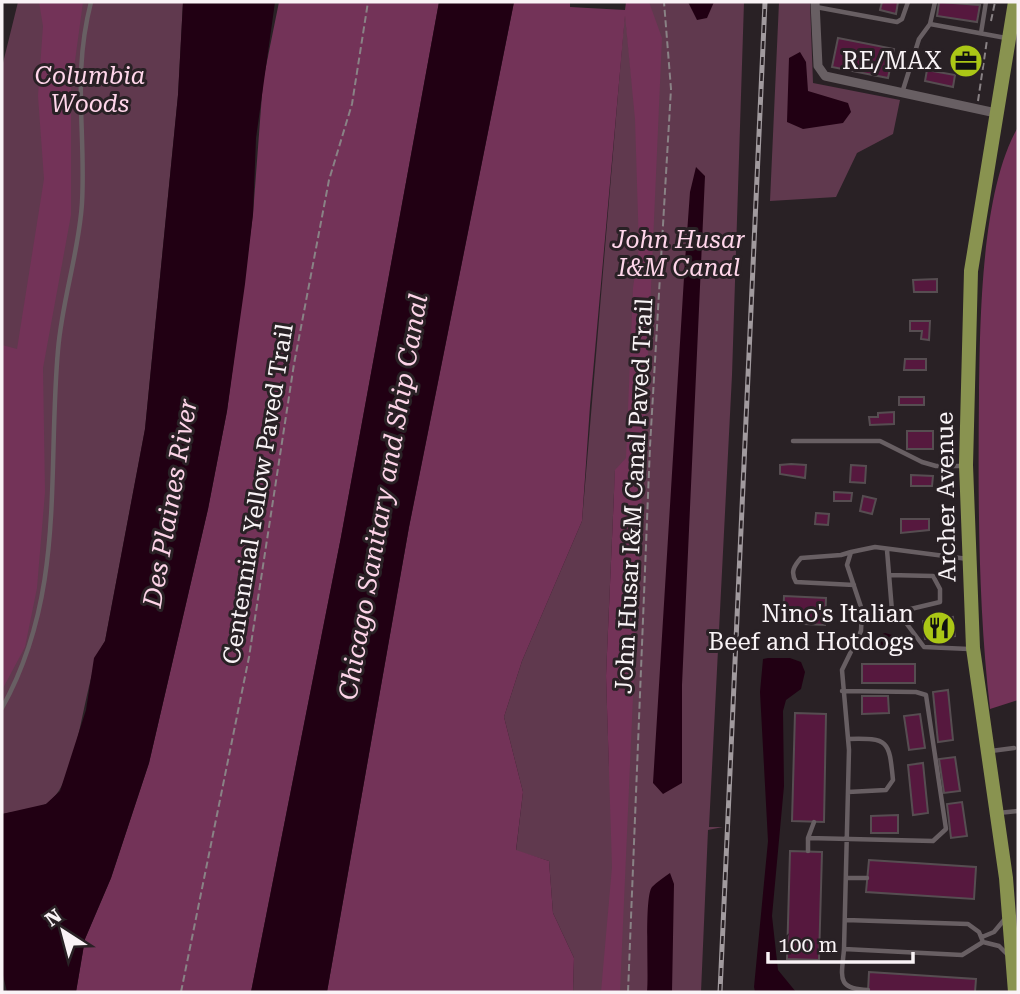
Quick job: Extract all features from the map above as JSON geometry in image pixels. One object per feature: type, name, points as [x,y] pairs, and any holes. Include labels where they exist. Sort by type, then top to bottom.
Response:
[{"type":"main road","name":"Archer Avenue","points":[[1015,2],[971,271],[966,466],[973,648],[997,813],[1012,878],[1009,914],[1015,992]]},
{"type":"street","points":[[816,4],[818,66],[825,76],[996,113]]},
{"type":"lane","points":[[2,708],[18,677],[32,639],[46,576],[53,503],[58,347],[82,203],[79,77],[91,2]]},
{"type":"lane","points":[[816,4],[897,22],[902,19],[908,2]]},
{"type":"lane","points":[[902,94],[919,39],[930,24],[935,2]]},
{"type":"lane","points":[[981,33],[986,2]]},
{"type":"lane","points":[[930,24],[1008,38]]},
{"type":"lane","points":[[793,441],[880,441],[922,462],[936,466],[966,466]]},
{"type":"lane","points":[[855,586],[796,582],[793,578],[793,567],[801,558],[875,547],[968,559]]},
{"type":"lane","points":[[887,550],[890,604],[892,611],[940,603],[940,589],[933,576],[889,575]]},
{"type":"lane","points":[[851,552],[847,565],[862,610],[861,631],[842,670],[848,739],[846,920],[842,978],[850,989],[868,990]]},
{"type":"lane","points":[[898,612],[924,647],[973,648]]},
{"type":"lane","points":[[808,838],[933,841],[946,829],[926,695],[916,692],[842,691]]},
{"type":"lane","points":[[848,739],[878,739],[885,742],[890,749],[893,780],[886,790],[848,792]]},
{"type":"lane","points":[[990,751],[1013,748]]},
{"type":"lane","points":[[997,813],[1018,811]]},
{"type":"lane","points":[[808,851],[808,838],[814,822]]},
{"type":"lane","points":[[846,878],[867,878]]},
{"type":"lane","points":[[844,949],[962,955],[994,932],[1009,914]]},
{"type":"lane","points":[[846,920],[945,921],[968,924],[983,940],[999,946],[1012,960]]},
{"type":"path","name":"Centennial Yellow Paved Trail","points":[[181,992],[249,657],[296,351],[329,180],[352,104],[368,2]]},
{"type":"path","name":"John Husar I&M Canal Paved Trail","points":[[628,992],[650,446],[671,89],[664,2]]},
{"type":"path","points":[[992,20],[995,2]]},
{"type":"path","points":[[978,100],[986,42]]},
{"type":"green space","name":"Columbia Woods","points":[[18,2],[183,2],[178,95],[145,429],[105,641],[91,678],[75,750],[60,789],[44,805],[2,814],[2,67]]},
{"type":"green space","name":"John Husar I&M Canal","points":[[636,2],[744,2],[732,375],[709,827],[723,827],[708,830],[701,992],[573,992],[574,958],[553,913],[549,861],[516,851],[523,792],[504,717],[522,661],[582,521],[625,11],[632,81]],"holes":[[[615,470],[609,767],[606,676]]]},
{"type":"green space","points":[[779,2],[810,2],[813,83],[900,100],[893,134],[857,153],[836,197],[770,201]]},
{"type":"shaded area","points":[[39,2],[83,2],[71,90],[71,215],[43,368],[45,492],[37,588],[25,647],[2,690],[2,345],[17,349],[44,179],[38,96],[43,26]]},
{"type":"shaded area","points":[[279,2],[439,2],[341,537],[251,992],[76,992],[85,939],[111,878],[149,763],[208,509],[227,411],[253,214],[263,81]]},
{"type":"shaded area","points":[[514,2],[570,2],[570,7],[625,10],[626,2],[649,2],[662,38],[620,992],[601,992],[612,867],[606,676],[615,470],[626,458],[633,288],[639,248],[635,119],[625,16],[582,521],[522,661],[504,717],[523,792],[516,850],[549,861],[553,913],[574,958],[573,992],[327,992],[409,527]]},
{"type":"shaded area","points":[[1018,127],[1018,700],[990,709],[980,552],[980,330],[985,257],[996,185]]},
{"type":"water","name":"Des Plaines River","points":[[183,2],[275,2],[256,138],[253,214],[245,284],[227,411],[208,509],[149,763],[111,878],[85,939],[76,992],[7,992],[2,971],[2,814],[46,804],[60,791],[86,710],[94,658],[105,641],[145,429],[178,95]]},
{"type":"water","name":"Chicago Sanitary and Ship Canal","points":[[439,2],[514,2],[409,527],[327,992],[251,992],[341,537]]},
{"type":"water","points":[[688,2],[714,2],[707,18],[697,20]]},
{"type":"water","points":[[800,52],[806,62],[808,91],[848,103],[851,112],[843,123],[803,129],[787,122],[789,58]]},
{"type":"water","points":[[696,167],[705,176],[682,685],[682,783],[663,794],[653,783],[685,261],[690,192]]},
{"type":"water","points":[[885,633],[899,637],[903,647],[884,647],[875,640],[875,637]]},
{"type":"water","points":[[790,658],[801,662],[805,672],[801,689],[786,700],[783,711],[784,786],[772,916],[778,970],[796,992],[755,992],[754,987],[768,841],[760,692],[763,659]]},
{"type":"water","points":[[670,873],[674,884],[672,992],[647,992],[647,920],[650,894],[652,887]]},
{"type":"building","points":[[882,2],[898,2],[896,14],[880,10]]},
{"type":"building","points":[[939,2],[980,5],[977,22],[937,16]]},
{"type":"building","points":[[838,38],[894,49],[888,78],[832,67]]},
{"type":"building","name":"RE/MAX","points":[[958,52],[976,55],[974,70],[955,66]]},
{"type":"building","points":[[927,70],[955,75],[953,87],[925,81]]},
{"type":"building","points":[[937,279],[937,292],[914,292],[913,280]]},
{"type":"building","points":[[910,321],[930,321],[929,340],[921,339],[922,331],[910,331]]},
{"type":"building","points":[[905,359],[926,359],[926,370],[904,370]]},
{"type":"building","points":[[899,397],[924,397],[924,405],[899,405]]},
{"type":"building","points":[[894,412],[894,424],[870,425],[869,417],[878,417],[878,413]]},
{"type":"building","points":[[907,431],[933,431],[933,449],[907,449]]},
{"type":"building","points":[[780,465],[806,465],[805,478],[780,474]]},
{"type":"building","points":[[851,465],[866,466],[865,483],[850,482]]},
{"type":"building","points":[[911,475],[933,476],[932,486],[911,486]]},
{"type":"building","points":[[834,492],[852,493],[851,501],[834,501]]},
{"type":"building","points":[[863,496],[876,499],[872,514],[860,511]]},
{"type":"building","points":[[816,513],[829,514],[828,525],[815,524]]},
{"type":"building","points":[[901,519],[929,519],[929,530],[901,533]]},
{"type":"building","points":[[784,596],[826,598],[825,625],[783,623]]},
{"type":"building","name":"Nino's Italian Beef and Hotdogs","points":[[953,617],[955,636],[925,639],[923,621]]},
{"type":"building","points":[[862,664],[915,664],[915,683],[862,683]]},
{"type":"building","points":[[948,690],[953,740],[938,742],[933,692]]},
{"type":"building","points":[[862,696],[888,696],[889,713],[862,714]]},
{"type":"building","points":[[795,713],[826,714],[824,822],[792,821]]},
{"type":"building","points":[[920,714],[925,748],[909,750],[904,716]]},
{"type":"building","points":[[955,757],[960,791],[944,793],[939,759]]},
{"type":"building","points":[[923,763],[928,813],[913,815],[908,765]]},
{"type":"building","points":[[962,802],[967,836],[951,838],[947,804]]},
{"type":"building","points":[[898,815],[898,833],[871,833],[871,816]]},
{"type":"building","points":[[790,851],[822,852],[819,960],[787,959]]},
{"type":"building","points":[[869,860],[976,867],[974,899],[866,892]]},
{"type":"building","points":[[869,972],[976,979],[975,992],[868,992]]},
{"type":"railway","points":[[720,992],[765,2]]},
{"type":"place","name":"RE/MAX","points":[[966,61]]},
{"type":"place","name":"Nino's Italian Beef and Hotdogs","points":[[939,628]]}]
